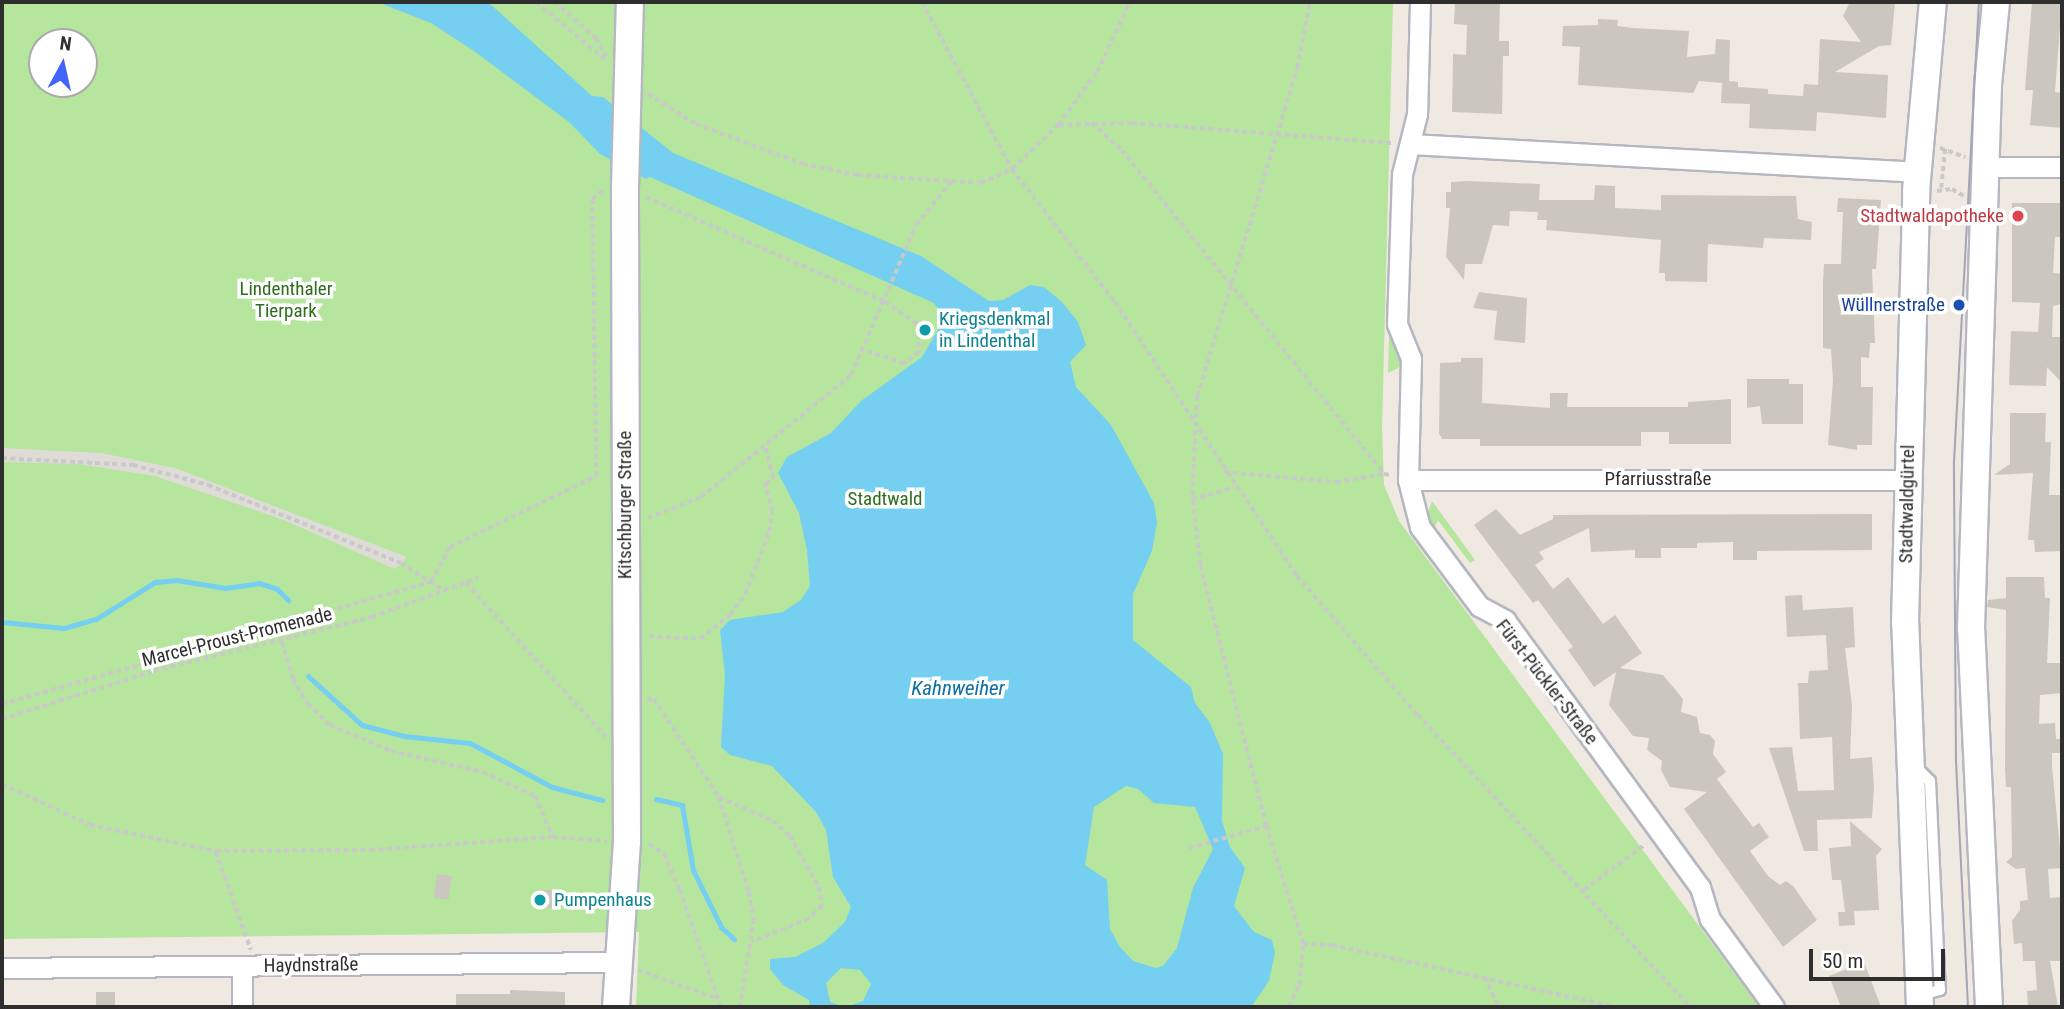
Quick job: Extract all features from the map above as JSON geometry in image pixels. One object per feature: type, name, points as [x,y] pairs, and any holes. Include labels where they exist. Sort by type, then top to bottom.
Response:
[{"type":"main road","name":"Kitschburger Straße","points":[[616,1007],[627,842],[625,181],[630,2]]},
{"type":"main road","name":"Stadtwaldgürtel","points":[[1920,1001],[1909,761],[1908,480],[1925,184],[1941,147],[1933,2]]},
{"type":"main road","points":[[1989,1007],[1971,629],[1985,168],[1996,2]]},
{"type":"street","name":"Fürst-Pückler-Straße","points":[[1420,2],[1417,114],[1402,174],[1397,324],[1411,358],[1408,480],[1420,527],[1479,606],[1505,621],[1700,887],[1710,919],[1774,1007]]},
{"type":"street","points":[[1410,144],[1925,184]]},
{"type":"street","points":[[1985,168],[2062,167]]},
{"type":"street","name":"Pfarriusstraße","points":[[1408,480],[1908,480]]},
{"type":"street","name":"Haydnstraße","points":[[2,968],[620,965]]},
{"type":"street","points":[[242,1007],[247,966]]},
{"type":"path","points":[[536,2],[627,87],[696,124],[755,149],[858,175],[981,183],[1012,169],[1058,125],[1097,72],[1130,2]]},
{"type":"path","points":[[555,2],[596,38]]},
{"type":"path","points":[[922,2],[1012,169],[1115,302],[1194,419],[1224,472],[1332,621],[1690,1007]]},
{"type":"path","points":[[1292,1006],[1303,963],[1303,944],[1266,826],[1200,565],[1192,500],[1194,419],[1273,136],[1297,68],[1310,2]]},
{"type":"path","points":[[1058,125],[1092,123],[1410,144]]},
{"type":"path","points":[[1092,123],[1122,150],[1230,286],[1256,312],[1384,474]]},
{"type":"path","points":[[1976,142],[1985,168],[1972,190],[1971,201],[1952,189],[1925,184],[1941,147],[1974,162],[1976,142]]},
{"type":"path","points":[[2,704],[431,582],[450,547],[596,476],[592,199],[625,181],[885,302],[919,325],[919,352],[904,364],[866,351]]},
{"type":"path","points":[[625,522],[658,516],[701,497],[851,375],[866,351],[916,225],[952,181]]},
{"type":"path","points":[[626,635],[700,639],[724,621],[745,594],[772,512],[765,484],[773,478],[764,444]]},
{"type":"path","points":[[2,457],[133,465],[208,485],[352,542],[445,591]]},
{"type":"path","points":[[1224,472],[1304,482],[1384,474],[1408,480]]},
{"type":"path","points":[[1192,500],[1235,486]]},
{"type":"path","name":"Marcel-Proust-Promenade","points":[[2,719],[154,671],[282,642],[445,591],[478,578]]},
{"type":"path","points":[[466,583],[604,737],[626,740]]},
{"type":"path","points":[[282,642],[293,679],[308,704],[330,725],[391,751],[483,772],[535,796],[547,814],[553,837]]},
{"type":"path","points":[[626,697],[654,699],[719,797],[749,892],[752,942],[740,1007]]},
{"type":"path","points":[[2,784],[90,825],[216,851],[370,850],[553,837],[647,843],[664,854],[721,1007]]},
{"type":"path","points":[[719,797],[773,821],[790,836],[819,887],[822,906],[809,919],[752,942]]},
{"type":"path","points":[[1189,848],[1266,826]]},
{"type":"path","points":[[1584,890],[1643,846]]},
{"type":"path","points":[[216,851],[250,941],[247,966]]},
{"type":"path","points":[[1303,944],[1332,945],[1616,1007]]},
{"type":"path","points":[[620,965],[643,970],[718,999]]},
{"type":"path","points":[[1485,977],[1499,1007]]},
{"type":"green space","name":"Stadtwald","points":[[2,2],[1393,2],[1382,428],[1384,485],[1399,521],[1759,1007],[636,1007],[639,932],[2,939]]},
{"type":"green space","points":[[1394,159],[1391,338],[1402,366],[1388,373]]},
{"type":"green space","points":[[1432,501],[1475,560],[1470,563],[1438,520],[1433,532],[1428,512]]},
{"type":"shaded area","points":[[2,448],[101,453],[175,468],[407,557],[395,569],[284,520],[155,476],[79,464],[2,462]]},
{"type":"water","name":"Kahnweiher","points":[[377,2],[488,2],[592,96],[603,97],[673,153],[921,256],[989,301],[1003,300],[1030,285],[1044,287],[1062,302],[1078,322],[1086,345],[1070,362],[1076,387],[1111,425],[1154,503],[1157,523],[1152,551],[1133,594],[1133,640],[1191,687],[1195,703],[1210,723],[1223,754],[1222,821],[1230,847],[1245,868],[1234,906],[1254,932],[1272,940],[1275,953],[1269,981],[1251,1007],[846,1007],[810,1007],[809,1000],[783,985],[770,969],[770,959],[795,957],[823,943],[845,922],[851,907],[833,877],[826,830],[816,812],[772,766],[730,755],[721,747],[725,674],[720,630],[730,620],[783,612],[801,600],[810,586],[807,550],[799,513],[778,473],[787,457],[831,433],[861,401],[922,357],[940,326],[940,312],[934,303],[650,177],[646,179],[600,154],[569,122],[474,51],[431,23]],"holes":[[[1126,786],[1138,789],[1154,803],[1195,807],[1213,849],[1193,888],[1177,948],[1163,966],[1156,968],[1133,961],[1120,947],[1110,929],[1107,880],[1085,865],[1094,807]],[[841,968],[860,970],[871,984],[863,1001],[846,1007],[830,1002],[826,983]]]},
{"type":"building","points":[[1455,2],[1500,2],[1499,41],[1509,41],[1509,56],[1503,56],[1502,114],[1452,112],[1453,54],[1466,55],[1467,25],[1454,24]]},
{"type":"building","points":[[1850,2],[1895,2],[1891,45],[1879,46],[1835,72],[1888,75],[1886,118],[1817,112],[1816,131],[1749,128],[1750,104],[1721,103],[1722,83],[1699,81],[1693,93],[1578,85],[1580,47],[1562,46],[1563,26],[1598,25],[1598,19],[1618,20],[1617,26],[1689,31],[1687,57],[1715,54],[1716,39],[1730,40],[1729,81],[1738,82],[1738,87],[1768,89],[1768,94],[1803,96],[1804,84],[1818,85],[1820,39],[1861,42],[1843,16]]},
{"type":"building","points":[[2032,2],[2062,2],[2055,92],[2062,93],[2062,128],[2030,125],[2033,90],[2025,90]]},
{"type":"building","points":[[1451,182],[1540,184],[1539,200],[1594,200],[1595,185],[1615,186],[1615,208],[1661,210],[1661,195],[1796,196],[1798,219],[1812,222],[1811,240],[1764,238],[1763,248],[1708,244],[1707,282],[1665,281],[1665,273],[1659,273],[1661,240],[1546,230],[1547,220],[1537,220],[1538,212],[1510,211],[1509,226],[1493,225],[1482,264],[1465,264],[1464,280],[1446,257],[1450,208],[1446,208],[1446,192],[1451,192]]},
{"type":"building","points":[[1838,198],[1881,200],[1876,269],[1872,269],[1875,343],[1870,343],[1869,358],[1861,357],[1861,387],[1873,387],[1872,445],[1857,445],[1857,450],[1828,445],[1833,380],[1831,349],[1823,348],[1823,281],[1824,264],[1841,264],[1843,212],[1837,212]]},
{"type":"building","points":[[2012,203],[2062,203],[2062,237],[2055,237],[2053,273],[2062,274],[2062,304],[2053,306],[2052,337],[2062,337],[2062,383],[2047,367],[2046,386],[2009,385],[2011,331],[2038,332],[2040,303],[2012,302]]},
{"type":"building","points":[[1479,292],[1527,298],[1525,343],[1494,340],[1497,311],[1473,308]]},
{"type":"building","points":[[1461,358],[1483,358],[1482,403],[1550,408],[1550,393],[1568,393],[1567,407],[1688,407],[1688,402],[1731,399],[1731,444],[1669,444],[1669,432],[1641,432],[1641,446],[1480,446],[1480,439],[1442,439],[1439,433],[1440,363],[1461,362]]},
{"type":"building","points":[[1747,379],[1789,379],[1789,384],[1803,384],[1803,424],[1762,424],[1760,406],[1747,408]]},
{"type":"building","points":[[2010,413],[2046,413],[2045,442],[2051,442],[2049,495],[2062,495],[2062,551],[2035,552],[2034,540],[2028,540],[2033,473],[1994,475],[2010,464]]},
{"type":"building","points":[[1496,509],[1520,535],[1553,519],[1553,515],[1872,514],[1872,550],[1757,551],[1757,560],[1733,560],[1733,542],[1697,543],[1697,548],[1661,548],[1661,558],[1635,558],[1635,550],[1591,552],[1589,528],[1539,552],[1544,559],[1535,565],[1553,589],[1568,577],[1603,624],[1615,615],[1642,653],[1620,668],[1663,675],[1683,699],[1681,712],[1697,717],[1700,733],[1710,735],[1715,741],[1713,754],[1726,772],[1717,779],[1753,827],[1759,823],[1769,837],[1750,851],[1768,876],[1780,885],[1786,881],[1793,886],[1817,920],[1783,947],[1684,809],[1707,792],[1670,787],[1661,770],[1662,761],[1647,750],[1649,738],[1633,736],[1609,705],[1616,672],[1594,687],[1568,650],[1573,647],[1538,600],[1533,603],[1474,525]]},
{"type":"building","points":[[2006,577],[2044,577],[2045,598],[2050,598],[2047,663],[2062,663],[2062,693],[2040,695],[2039,724],[2055,723],[2056,739],[2062,739],[2062,753],[2052,753],[2052,767],[2062,868],[2048,869],[2050,898],[2062,897],[2062,961],[2050,961],[2058,1007],[2028,1007],[2027,991],[2037,990],[2035,961],[2023,961],[2022,943],[2014,944],[2012,921],[2020,910],[2020,901],[2028,900],[2025,868],[2016,869],[2006,862],[2012,857],[2011,787],[2006,787],[2005,769],[2006,610],[1987,607],[1988,600],[2006,598]]},
{"type":"building","points":[[1802,595],[1803,610],[1853,607],[1855,647],[1845,648],[1852,706],[1850,759],[1872,757],[1874,788],[1872,818],[1817,820],[1818,851],[1804,851],[1769,748],[1792,747],[1798,791],[1834,790],[1832,737],[1800,739],[1798,683],[1808,683],[1809,671],[1828,670],[1826,635],[1787,637],[1785,596]]},
{"type":"building","points":[[1850,821],[1882,849],[1876,856],[1879,910],[1854,911],[1855,925],[1839,926],[1838,912],[1845,912],[1841,880],[1832,880],[1829,848],[1851,846]]},
{"type":"building","points":[[437,874],[452,876],[449,900],[434,898]]},
{"type":"building","name":"Pumpenhaus","points":[[538,890],[554,890],[554,908],[538,908]]},
{"type":"building","points":[[1864,962],[1881,1007],[1841,1007],[1829,976]]},
{"type":"building","points":[[510,990],[565,992],[565,1007],[456,1007],[456,994],[510,994]]},
{"type":"building","points":[[96,992],[115,992],[115,1007],[96,1007]]},
{"type":"waterway","points":[[2,622],[64,628],[96,619],[155,582],[176,580],[225,588],[259,583],[277,589],[288,600]]},
{"type":"waterway","points":[[308,676],[362,725],[404,736],[470,743],[552,787],[602,800]]},
{"type":"waterway","points":[[656,799],[682,805],[693,870],[721,927],[734,939]]},
{"type":"tram line","points":[[1968,1007],[1956,763],[1954,462],[1979,2]]},
{"type":"place","name":"Stadtwaldapotheke","points":[[2018,216]]},
{"type":"place","name":"Wüllnerstraße","points":[[1959,305]]},
{"type":"place","name":"Kriegsdenkmal in Lindenthal","points":[[925,330]]},
{"type":"place","name":"Pumpenhaus","points":[[540,900]]},
{"type":"park label","name":"Lindenthaler Tierpark","points":[[286,300]]}]
